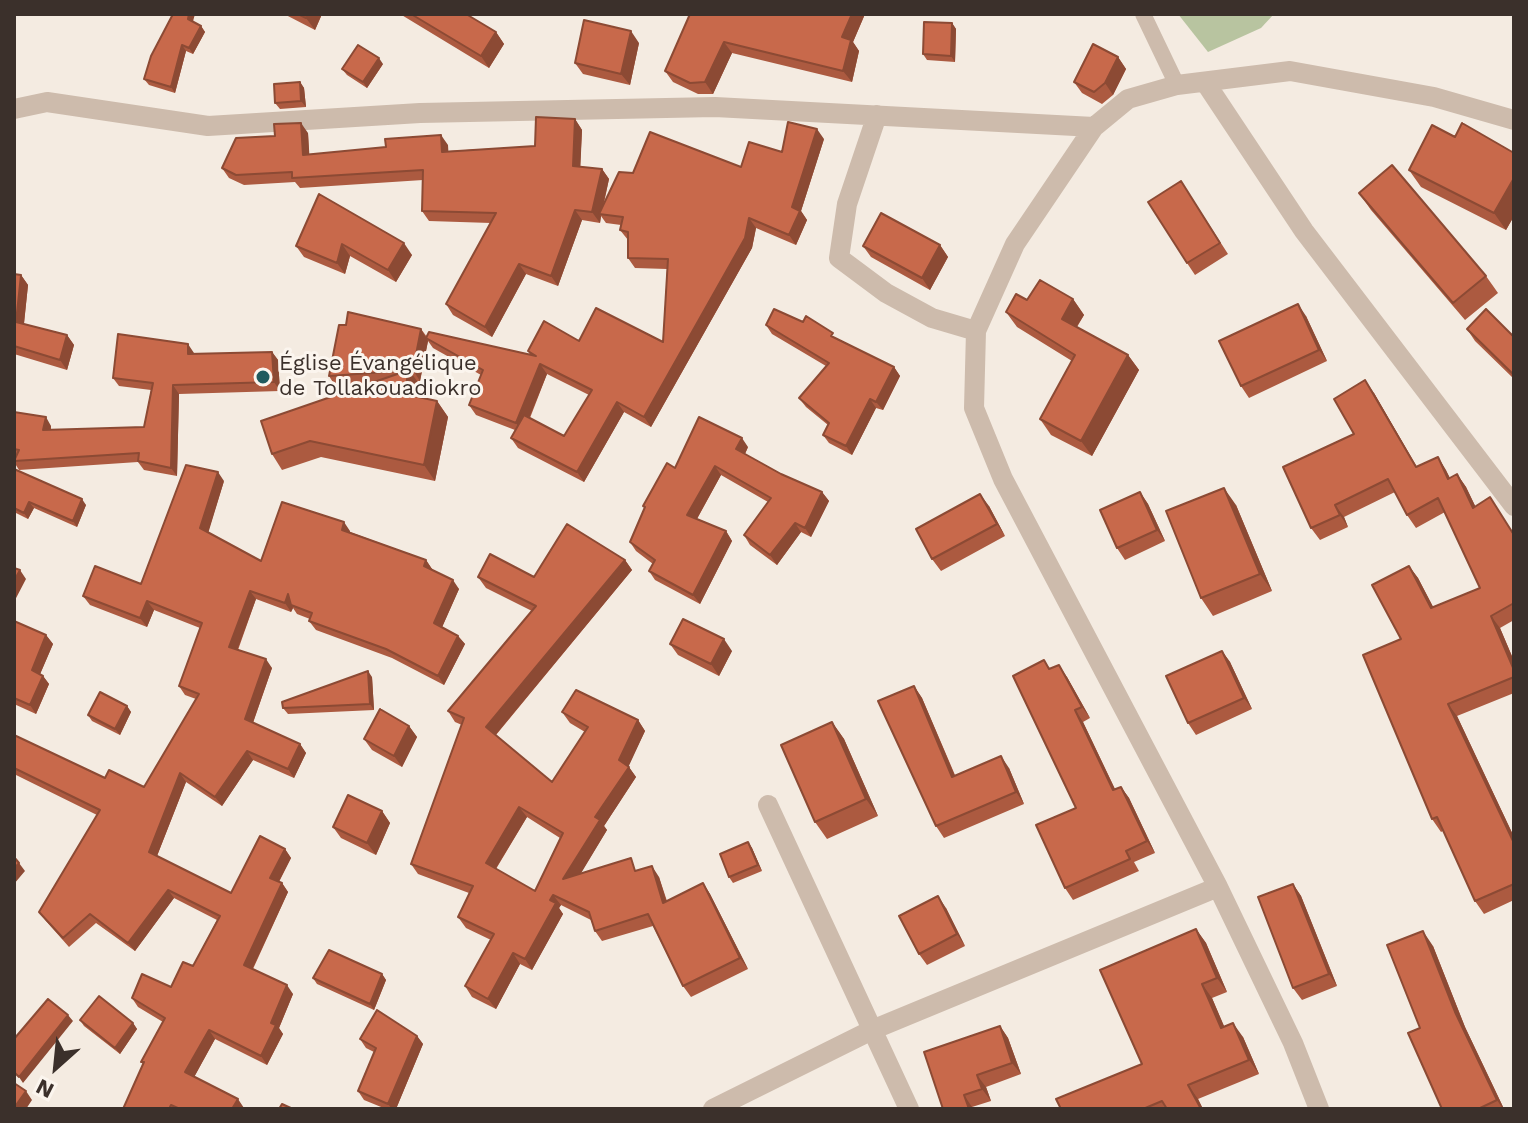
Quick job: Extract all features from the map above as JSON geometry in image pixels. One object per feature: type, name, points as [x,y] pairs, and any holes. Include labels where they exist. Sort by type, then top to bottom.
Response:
[{"type":"street","points":[[1319,1109],[1293,1043],[1218,887],[1003,479],[974,408],[976,331],[1015,244],[1094,127],[1128,99],[1177,85],[1290,71],[1434,97],[1514,120]]},
{"type":"street","points":[[1205,82],[1304,231],[1514,506]]},
{"type":"street","points":[[14,109],[47,102],[208,126],[420,113],[715,107],[1094,127]]},
{"type":"street","points":[[877,115],[847,204],[839,258],[886,293],[921,312],[976,331]]},
{"type":"street","points":[[768,805],[909,1109]]},
{"type":"street","points":[[713,1109],[872,1030],[1218,887]]},
{"type":"lane","points":[[1143,14],[1177,85]]},
{"type":"green space","points":[[1178,14],[1274,14],[1261,28],[1208,52]]},
{"type":"building","points":[[173,14],[189,14],[188,19],[201,26],[189,48],[182,45],[171,87],[144,79],[151,56]]},
{"type":"building","points":[[411,14],[466,14],[496,32],[481,56]]},
{"type":"building","points":[[690,14],[852,14],[842,37],[851,40],[843,71],[724,42],[705,82],[690,83],[665,71]]},
{"type":"building","points":[[584,20],[631,31],[621,74],[575,63]]},
{"type":"building","points":[[924,22],[952,23],[951,56],[923,54]]},
{"type":"building","points":[[1093,44],[1118,57],[1105,83],[1094,92],[1074,82]]},
{"type":"building","points":[[358,45],[379,58],[363,82],[342,69]]},
{"type":"building","points":[[300,82],[301,101],[275,103],[274,84]]},
{"type":"building","points":[[536,117],[575,119],[573,166],[602,169],[592,212],[575,210],[551,276],[519,264],[485,327],[446,304],[496,213],[422,211],[423,170],[292,178],[292,172],[236,175],[222,168],[236,138],[275,136],[274,124],[301,123],[303,155],[386,147],[385,139],[441,135],[442,152],[535,146]]},
{"type":"building","points":[[788,122],[817,129],[792,207],[800,211],[789,235],[749,218],[745,238],[644,417],[617,402],[577,472],[511,438],[524,415],[564,436],[592,390],[540,364],[516,423],[469,405],[483,370],[426,338],[429,332],[536,356],[528,351],[544,321],[579,341],[596,308],[663,342],[668,259],[628,258],[628,232],[620,230],[623,217],[599,214],[619,172],[633,173],[650,132],[741,167],[749,142],[782,152]]},
{"type":"building","points":[[1462,123],[1514,153],[1514,178],[1494,213],[1409,170],[1432,125],[1455,137]]},
{"type":"building","points":[[1392,165],[1486,276],[1453,303],[1359,193]]},
{"type":"building","points":[[1181,181],[1220,243],[1187,263],[1148,202]]},
{"type":"building","points":[[319,194],[404,243],[388,270],[342,244],[337,263],[296,246]]},
{"type":"building","points":[[881,213],[940,245],[922,278],[863,246]]},
{"type":"building","points":[[14,274],[21,275],[16,322],[67,335],[60,360],[14,346]]},
{"type":"building","points":[[1040,280],[1073,299],[1062,319],[1128,355],[1081,441],[1040,419],[1075,355],[1006,312],[1016,294],[1027,300]]},
{"type":"building","points":[[1298,304],[1319,350],[1241,386],[1219,341]]},
{"type":"building","points":[[774,309],[803,322],[806,316],[833,333],[831,336],[894,367],[876,402],[870,399],[846,446],[823,435],[829,423],[799,398],[829,363],[766,325]]},
{"type":"building","points":[[1486,309],[1514,337],[1514,375],[1467,329]]},
{"type":"building","points":[[348,312],[421,329],[413,370],[329,376],[339,325],[346,325]]},
{"type":"building","points":[[118,334],[188,344],[188,354],[272,352],[274,382],[173,385],[171,468],[138,461],[139,453],[14,461],[19,450],[14,449],[14,412],[46,417],[43,430],[144,427],[153,383],[113,378]]},
{"type":"building","points":[[409,370],[404,394],[437,401],[424,465],[310,441],[272,454],[261,421]]},
{"type":"building","points":[[1365,380],[1416,467],[1438,457],[1448,479],[1457,474],[1473,508],[1490,497],[1514,535],[1514,603],[1491,616],[1514,670],[1514,677],[1448,704],[1514,843],[1514,884],[1475,901],[1437,817],[1432,819],[1363,655],[1401,639],[1372,585],[1409,566],[1431,608],[1480,588],[1438,498],[1407,515],[1388,479],[1335,505],[1340,515],[1311,528],[1283,467],[1354,434],[1334,399]]},
{"type":"building","points":[[699,417],[742,438],[736,449],[822,492],[805,528],[795,523],[770,555],[744,535],[771,498],[715,466],[687,515],[726,531],[693,595],[649,571],[655,560],[630,542],[643,506],[667,463],[675,468]]},
{"type":"building","points":[[186,465],[218,472],[200,528],[261,561],[282,502],[344,522],[342,530],[426,560],[424,566],[453,580],[434,623],[458,636],[438,676],[386,649],[309,621],[312,613],[291,605],[288,594],[285,603],[250,591],[229,647],[266,659],[245,719],[300,744],[288,769],[247,751],[215,797],[180,773],[149,852],[231,893],[260,836],[285,849],[270,878],[282,883],[244,965],[287,985],[271,1023],[276,1025],[261,1056],[209,1030],[185,1072],[238,1099],[232,1109],[180,1109],[171,1105],[169,1109],[123,1109],[144,1062],[141,1062],[165,1018],[132,998],[142,974],[171,987],[183,962],[193,966],[220,916],[168,890],[128,943],[90,914],[63,938],[39,912],[100,810],[14,768],[14,735],[105,778],[109,770],[144,787],[199,694],[179,686],[202,623],[147,601],[140,618],[83,596],[95,566],[141,584]]},
{"type":"building","points":[[14,469],[82,499],[73,521],[29,502],[24,513],[14,508]]},
{"type":"building","points":[[1224,488],[1260,574],[1201,598],[1166,511]]},
{"type":"building","points":[[1140,492],[1157,530],[1117,548],[1100,510]]},
{"type":"building","points":[[980,494],[997,524],[932,559],[916,529]]},
{"type":"building","points":[[567,524],[625,560],[486,727],[552,782],[588,727],[562,712],[576,690],[638,720],[619,760],[629,767],[595,817],[600,820],[563,879],[631,858],[635,871],[652,866],[663,903],[703,883],[740,958],[683,986],[648,914],[595,931],[589,912],[553,895],[550,900],[556,903],[525,959],[513,953],[488,999],[465,986],[494,934],[458,917],[473,886],[411,864],[464,718],[448,711],[536,606],[478,577],[490,554],[534,577]],"holes":[[[519,807],[563,833],[535,891],[486,863]]]},
{"type":"building","points":[[683,619],[724,639],[711,664],[670,644]]},
{"type":"building","points":[[14,621],[46,635],[32,670],[43,676],[30,705],[14,698]]},
{"type":"building","points":[[1222,651],[1244,698],[1188,723],[1166,676]]},
{"type":"building","points":[[1044,660],[1049,669],[1059,665],[1082,707],[1075,710],[1113,790],[1121,787],[1147,841],[1126,851],[1130,859],[1065,888],[1036,825],[1076,808],[1013,676]]},
{"type":"building","points":[[368,671],[370,704],[283,708],[282,702]]},
{"type":"building","points":[[914,686],[952,777],[1001,756],[1016,792],[936,826],[878,701]]},
{"type":"building","points":[[100,692],[127,706],[115,729],[88,715]]},
{"type":"building","points":[[380,709],[409,726],[394,756],[364,739]]},
{"type":"building","points":[[832,722],[866,799],[815,822],[781,745]]},
{"type":"building","points":[[348,795],[382,811],[367,843],[333,827]]},
{"type":"building","points":[[748,842],[758,865],[729,877],[720,854]]},
{"type":"building","points":[[1293,884],[1329,974],[1293,988],[1258,897]]},
{"type":"building","points":[[938,896],[957,934],[919,954],[899,916]]},
{"type":"building","points":[[1196,929],[1217,978],[1202,984],[1221,1028],[1233,1023],[1249,1060],[1188,1085],[1201,1109],[1167,1109],[1162,1101],[1143,1109],[1061,1109],[1056,1099],[1142,1064],[1100,970]]},
{"type":"building","points":[[1423,931],[1455,1012],[1497,1100],[1478,1109],[1442,1109],[1408,1033],[1420,1028],[1387,945]]},
{"type":"building","points":[[329,950],[382,974],[370,1004],[313,978]]},
{"type":"building","points":[[99,996],[133,1023],[115,1048],[80,1020]]},
{"type":"building","points":[[48,999],[68,1015],[19,1077],[14,1072],[14,1039]]},
{"type":"building","points":[[377,1010],[417,1036],[388,1104],[358,1091],[376,1048],[360,1039]]},
{"type":"building","points":[[1000,1026],[1012,1063],[977,1075],[982,1089],[964,1095],[969,1109],[943,1109],[924,1052]]},
{"type":"building","points":[[14,1083],[26,1091],[14,1108]]},
{"type":"place","name":"Église Évangélique de Tollakouadiokro","points":[[263,377]]}]
